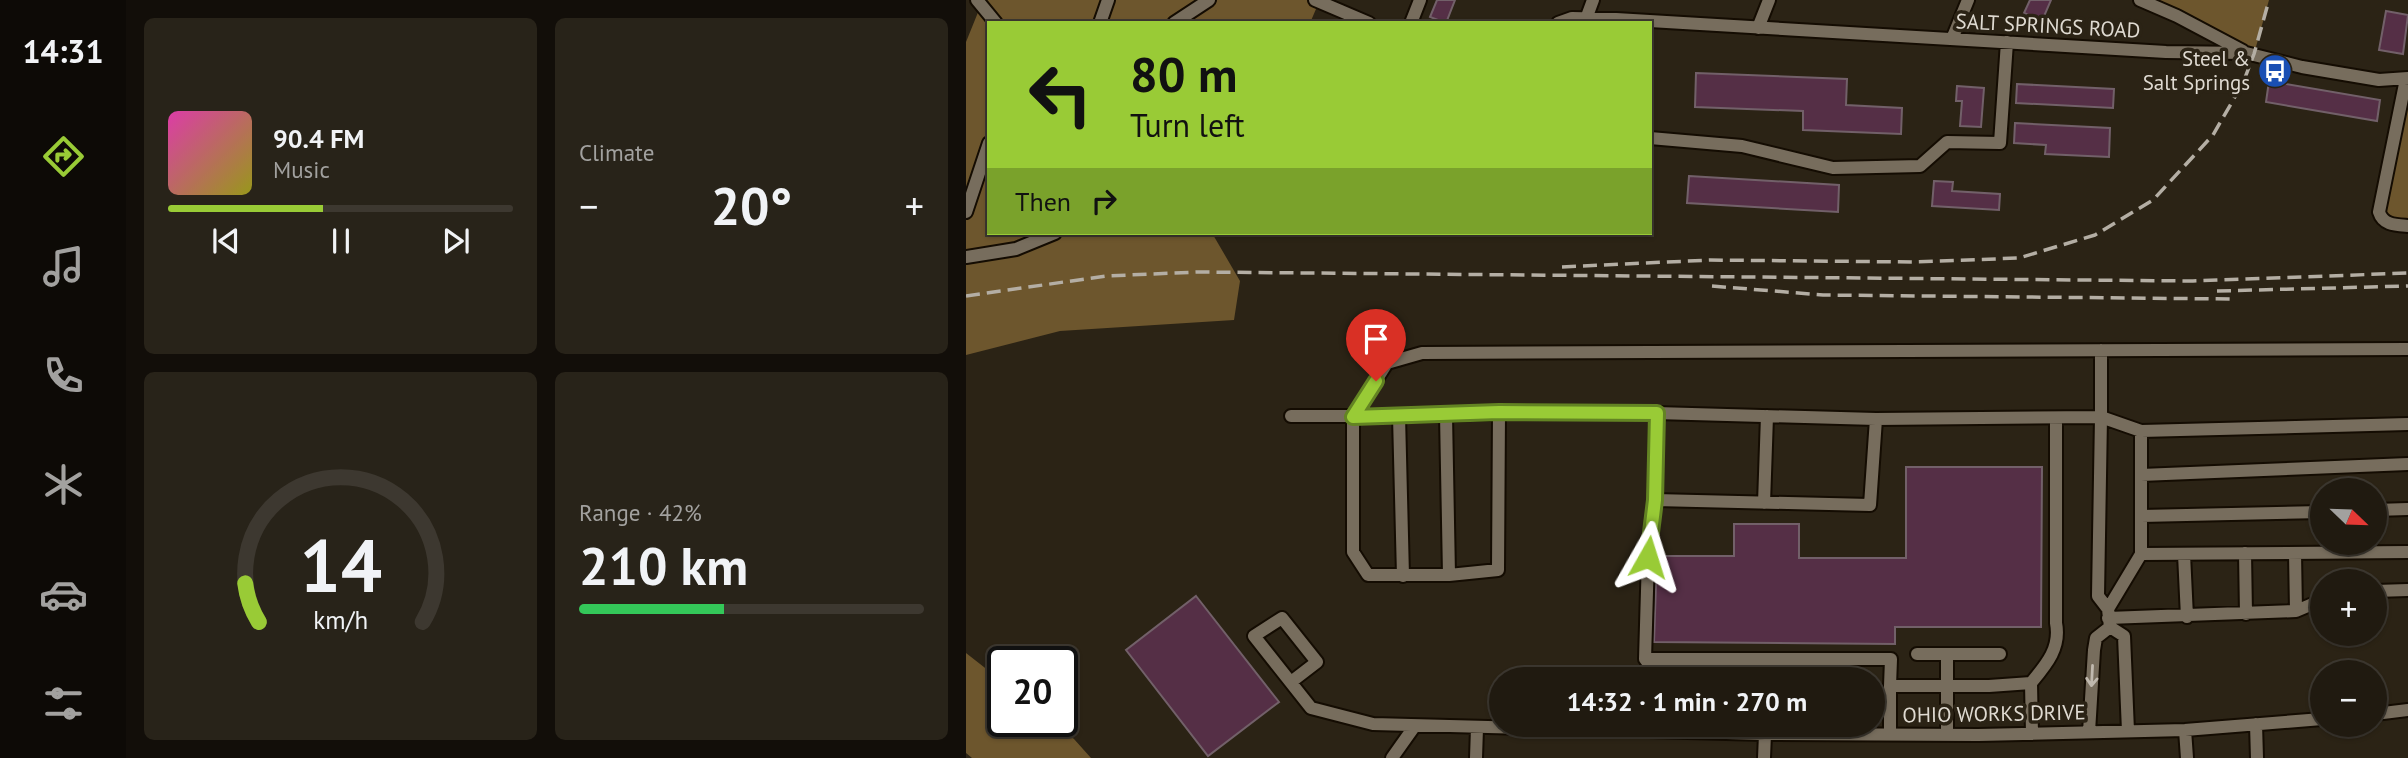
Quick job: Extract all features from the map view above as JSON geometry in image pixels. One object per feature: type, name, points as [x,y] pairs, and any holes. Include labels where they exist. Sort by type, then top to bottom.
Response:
[{"type":"street","points":[[977,0],[994,21]]},
{"type":"street","points":[[1101,21],[1108,0]]},
{"type":"street","points":[[1177,21],[1209,0]]},
{"type":"street","points":[[1315,0],[1364,21]]},
{"type":"street","points":[[1412,21],[1420,0]]},
{"type":"street","points":[[1586,19],[1593,0]]},
{"type":"street","points":[[1758,28],[1769,0]]},
{"type":"street","points":[[1952,39],[1968,0]]},
{"type":"street","points":[[2140,0],[2246,52]]},
{"type":"street","name":"SALT SPRINGS ROAD","points":[[1564,21],[1572,18],[1624,21]]},
{"type":"street","name":"SALT SPRINGS ROAD","points":[[1652,22],[2166,52],[2246,52],[2302,67],[2379,80],[2407,79]]},
{"type":"street","points":[[1652,138],[1742,146],[1833,168],[1920,166],[1947,142],[2000,143],[2007,43]]},
{"type":"street","points":[[2407,79],[2379,212],[2387,223],[2408,226]]},
{"type":"street","points":[[966,212],[987,149]]},
{"type":"street","points":[[966,257],[1016,249],[1050,235]]},
{"type":"street","points":[[1499,412],[1498,570],[1449,575],[1368,575],[1353,552],[1353,417],[1387,363],[1422,353],[2408,349]]},
{"type":"street","points":[[2101,350],[2098,596],[2109,618],[2124,636],[2128,731]]},
{"type":"street","points":[[1291,416],[1353,417],[1499,412],[1876,419],[2101,417],[2141,432],[2408,425]]},
{"type":"street","points":[[1651,667],[1645,659],[1648,557],[1655,500],[1657,413]]},
{"type":"street","points":[[1446,415],[1449,575]]},
{"type":"street","points":[[1399,416],[1403,576]]},
{"type":"street","points":[[1764,502],[1767,416]]},
{"type":"street","points":[[2032,734],[2031,683],[2048,662],[2059,636],[2056,623],[2056,418]]},
{"type":"street","points":[[1655,500],[1870,505],[1876,419]]},
{"type":"street","points":[[2089,732],[2096,638],[2141,554],[2141,432]]},
{"type":"street","points":[[2141,475],[2408,464]]},
{"type":"street","points":[[2387,510],[2408,509]]},
{"type":"street","points":[[2141,516],[2310,512]]},
{"type":"street","points":[[2141,554],[2408,552]]},
{"type":"street","points":[[2245,553],[2246,614]]},
{"type":"street","points":[[2295,553],[2296,611]]},
{"type":"street","points":[[2184,554],[2186,617]]},
{"type":"street","points":[[2387,591],[2408,590]]},
{"type":"street","points":[[2109,618],[2296,611],[2310,605]]},
{"type":"street","name":"OHIO WORKS DRIVE","points":[[1291,682],[1317,662],[1282,618],[1254,636],[1311,708],[1373,724],[1489,728]]},
{"type":"street","points":[[1917,654],[2000,654]]},
{"type":"street","points":[[1947,654],[1947,735]]},
{"type":"street","points":[[1645,659],[1891,659],[1890,735]]},
{"type":"street","points":[[1890,686],[2031,683]]},
{"type":"street","points":[[2387,713],[2408,710]]},
{"type":"street","name":"OHIO WORKS DRIVE","points":[[1885,735],[2185,730],[2310,720]]},
{"type":"street","points":[[2256,724],[2257,758]]},
{"type":"street","points":[[1392,758],[1414,727]]},
{"type":"street","points":[[1476,758],[1477,728]]},
{"type":"street","points":[[2185,730],[2187,758]]},
{"type":"street","points":[[1764,758],[1765,737]]},
{"type":"shaded area","points":[[983,0],[1319,2],[1311,21],[987,21],[987,148],[977,174],[987,177],[987,235],[1213,235],[1240,281],[1234,320],[1060,331],[966,355],[966,42]]},
{"type":"shaded area","points":[[2140,0],[2269,0],[2254,54]]},
{"type":"shaded area","points":[[2408,78],[2408,226],[2383,220]]},
{"type":"shaded area","points":[[966,653],[987,669],[987,737],[1071,737],[1091,758],[972,758],[966,753]]},
{"type":"building","points":[[1437,0],[1455,0],[1447,21],[1430,17]]},
{"type":"building","points":[[2030,0],[2051,0],[2042,21],[2024,13]]},
{"type":"building","points":[[2386,11],[2408,15],[2403,54],[2379,50]]},
{"type":"building","points":[[1696,73],[1847,79],[1846,105],[1902,108],[1901,134],[1803,130],[1803,111],[1695,107]]},
{"type":"building","points":[[2269,81],[2380,100],[2377,121],[2266,102]]},
{"type":"building","points":[[2017,84],[2114,89],[2113,108],[2016,103]]},
{"type":"building","points":[[1957,86],[1984,88],[1981,127],[1960,126],[1962,101],[1956,101]]},
{"type":"building","points":[[2015,123],[2110,128],[2109,157],[2045,154],[2046,145],[2014,143]]},
{"type":"building","points":[[1689,176],[1839,185],[1838,212],[1687,203]]},
{"type":"building","points":[[1934,181],[1953,182],[1952,191],[2000,194],[1999,210],[1932,206]]},
{"type":"building","points":[[1906,467],[2042,467],[2041,627],[1895,627],[1895,644],[1654,642],[1657,556],[1734,556],[1734,524],[1799,524],[1799,558],[1906,558]]},
{"type":"building","points":[[1196,596],[1279,702],[1208,756],[1126,650]]},
{"type":"railway","points":[[1562,267],[1710,260],[1913,262],[2019,258],[2095,235],[2153,200],[2213,135],[2243,83],[2269,0]]},
{"type":"railway","points":[[966,296],[1106,276],[1198,272],[2193,281],[2408,273]]},
{"type":"railway","points":[[1712,286],[1823,295],[2230,299]]},
{"type":"railway","points":[[2217,291],[2408,286]]},
{"type":"place","name":"Steel & Salt Springs","points":[[2275,71]]},
{"type":"route","points":[[1376,381],[1353,417],[1499,412],[1657,413],[1655,500],[1648,557]]}]
